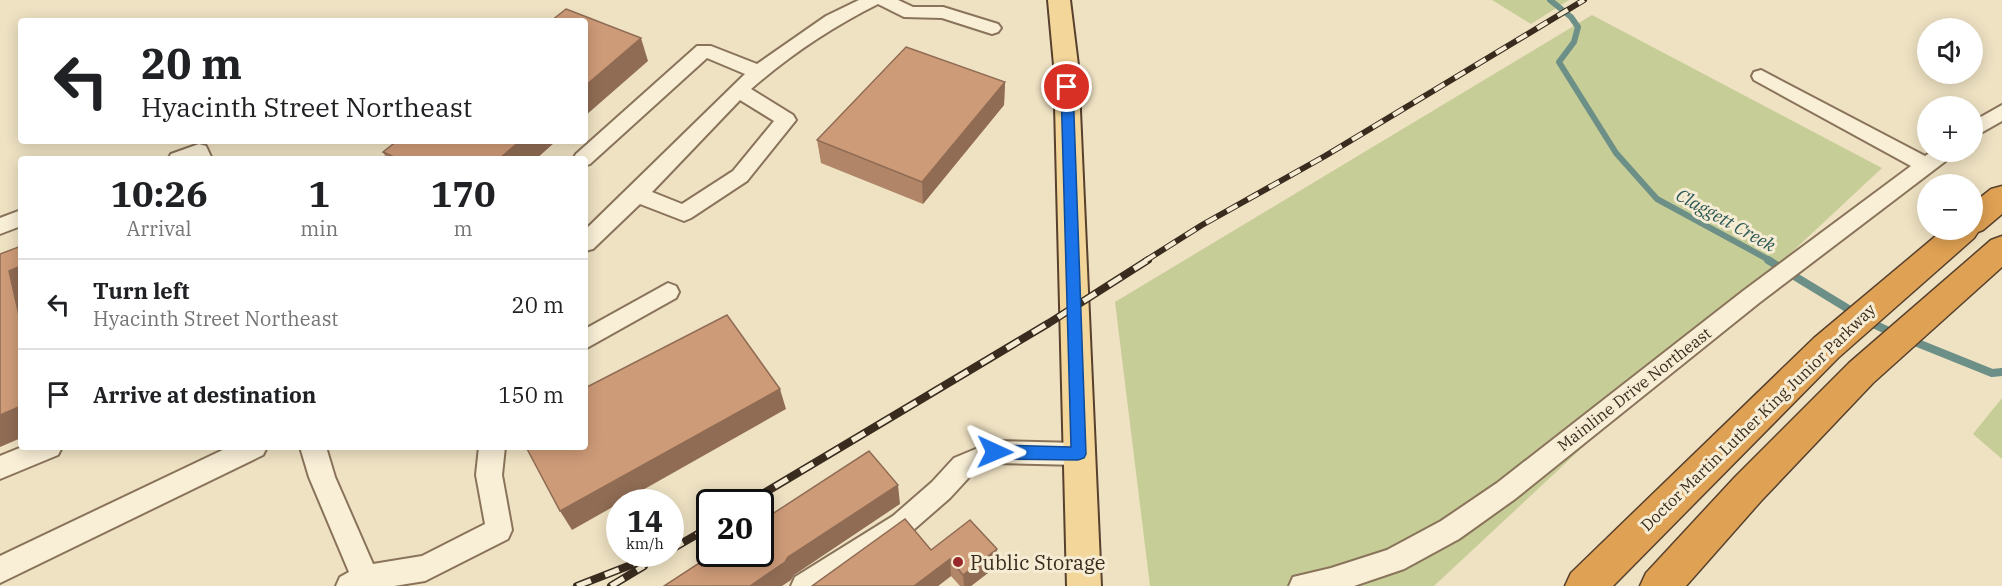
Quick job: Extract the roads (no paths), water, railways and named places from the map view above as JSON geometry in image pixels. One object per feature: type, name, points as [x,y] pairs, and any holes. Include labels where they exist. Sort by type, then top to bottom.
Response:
[{"type":"highway","points":[[1983,213],[2002,197]]},
{"type":"highway","name":"Doctor Martin Luther King Junior Parkway","points":[[1584,586],[1826,348],[1952,240]]},
{"type":"highway","points":[[1660,586],[1748,489],[1861,374],[2002,248]]},
{"type":"main road","points":[[1059,0],[1066,65],[1084,586]]},
{"type":"street","points":[[588,240],[637,194],[738,90],[759,72],[798,42],[832,20],[873,0]]},
{"type":"street","points":[[884,0],[910,13],[943,12],[992,28]]},
{"type":"street","points":[[586,156],[704,50],[759,72]]},
{"type":"street","points":[[1761,76],[1926,165]]},
{"type":"street","points":[[637,194],[684,213],[740,176],[786,120],[738,90]]},
{"type":"street","points":[[1983,124],[2002,112]]},
{"type":"street","points":[[186,156],[199,151],[201,156]]},
{"type":"street","name":"Mainline Drive Northeast","points":[[1304,586],[1331,581],[1394,560],[1450,530],[1506,492],[1751,297],[1930,162]]},
{"type":"street","points":[[0,226],[18,219]]},
{"type":"street","points":[[588,338],[668,292]]},
{"type":"street","points":[[0,468],[42,450]]},
{"type":"street","points":[[0,570],[248,450]]},
{"type":"street","points":[[315,450],[357,582],[425,568],[499,530],[489,475],[492,450]]},
{"type":"street","points":[[805,586],[902,524],[941,490],[963,466],[995,452],[1078,454]]},
{"type":"waterway","name":"Claggett Creek","points":[[1550,0],[1571,17],[1578,27],[1574,42],[1559,62],[1616,153],[1657,199],[1771,261]]},
{"type":"waterway","name":"Claggett Creek","points":[[1768,260],[1855,313]]},
{"type":"waterway","name":"Claggett Creek","points":[[1867,321],[1895,334]]},
{"type":"waterway","name":"Claggett Creek","points":[[1910,340],[1992,373],[2002,372]]},
{"type":"railway","points":[[1145,261],[1202,225],[1325,156],[1584,0]]},
{"type":"railway","points":[[771,489],[1049,323],[1148,260]]},
{"type":"railway","points":[[684,542],[696,535]]},
{"type":"railway","points":[[577,586],[626,567]]},
{"type":"railway","points":[[611,586],[642,567]]},
{"type":"place","name":"Public Storage","points":[[958,562]]}]
